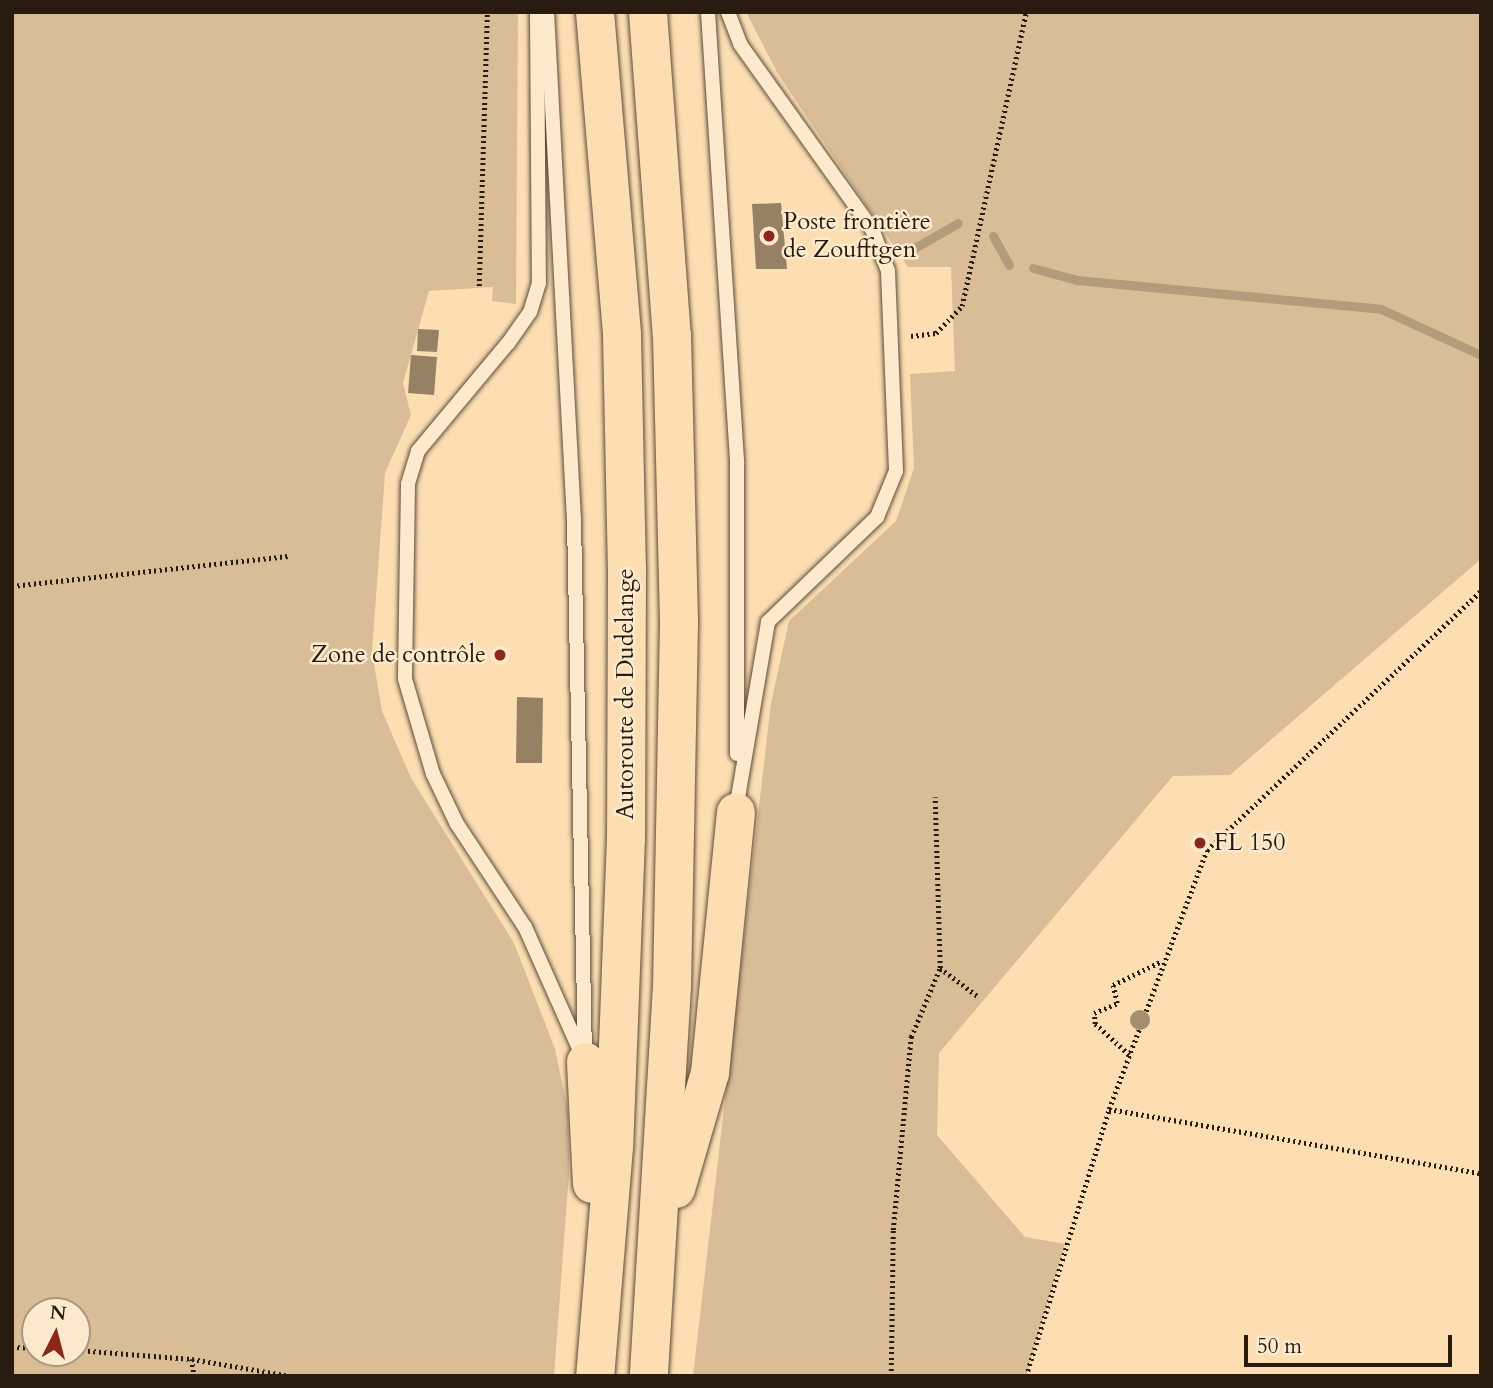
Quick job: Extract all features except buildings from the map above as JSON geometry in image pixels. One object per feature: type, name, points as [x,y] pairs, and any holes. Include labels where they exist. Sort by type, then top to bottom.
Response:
[{"type":"highway","name":"Autoroute de Dudelange","points":[[595,12],[622,335],[626,568],[626,838],[614,1147],[596,1376]]},
{"type":"highway","points":[[648,12],[672,335],[679,623],[678,837],[649,1376]]},
{"type":"highway","points":[[657,1252],[710,1073],[736,812]]},
{"type":"highway","points":[[586,1062],[601,1294]]},
{"type":"lane","points":[[537,12],[538,290],[508,343],[418,451],[408,484],[405,679],[433,774],[457,824],[525,927],[586,1062]]},
{"type":"lane","points":[[547,12],[574,521],[586,1062]]},
{"type":"lane","points":[[708,12],[737,464],[736,812]]},
{"type":"lane","points":[[728,12],[740,44],[872,229],[888,271],[894,338],[896,471],[877,517],[768,622],[736,812]]},
{"type":"path","points":[[480,286],[487,12]]},
{"type":"path","points":[[894,338],[936,333],[962,306],[1026,12]]},
{"type":"path","points":[[12,586],[290,556]]},
{"type":"path","points":[[1026,1376],[1109,1109],[1207,850],[1481,591]]},
{"type":"path","points":[[891,1376],[893,1230],[911,1037],[940,968],[935,797]]},
{"type":"path","points":[[1129,1055],[1115,1048],[1095,1024],[1094,1013],[1117,1003],[1113,985],[1163,961]]},
{"type":"path","points":[[940,968],[979,996]]},
{"type":"path","points":[[1109,1109],[1481,1173]]},
{"type":"path","points":[[91,1351],[192,1359],[290,1375]]},
{"type":"path","points":[[192,1359],[194,1376]]},
{"type":"shaded area","points":[[12,12],[518,12],[516,304],[492,301],[493,287],[429,291],[403,383],[411,415],[385,473],[372,652],[382,711],[411,778],[514,943],[555,1049],[568,1110],[569,1173],[554,1376],[12,1376]]},
{"type":"shaded area","points":[[746,12],[1481,12],[1481,559],[1230,775],[1173,776],[939,1053],[937,1135],[1025,1237],[1065,1244],[1026,1376],[693,1376],[771,703],[789,621],[896,521],[914,468],[910,374],[955,371],[951,267],[908,267],[778,74]]},
{"type":"waterway","points":[[911,250],[958,223]]},
{"type":"waterway","points":[[993,236],[1009,265]]},
{"type":"waterway","points":[[1033,268],[1077,280],[1381,309],[1481,355]]},
{"type":"place","name":"Poste frontière de Zoufftgen","points":[[769,236]]},
{"type":"place","name":"Zone de contrôle","points":[[500,655]]},
{"type":"place","name":"FL 150","points":[[1200,843]]}]
